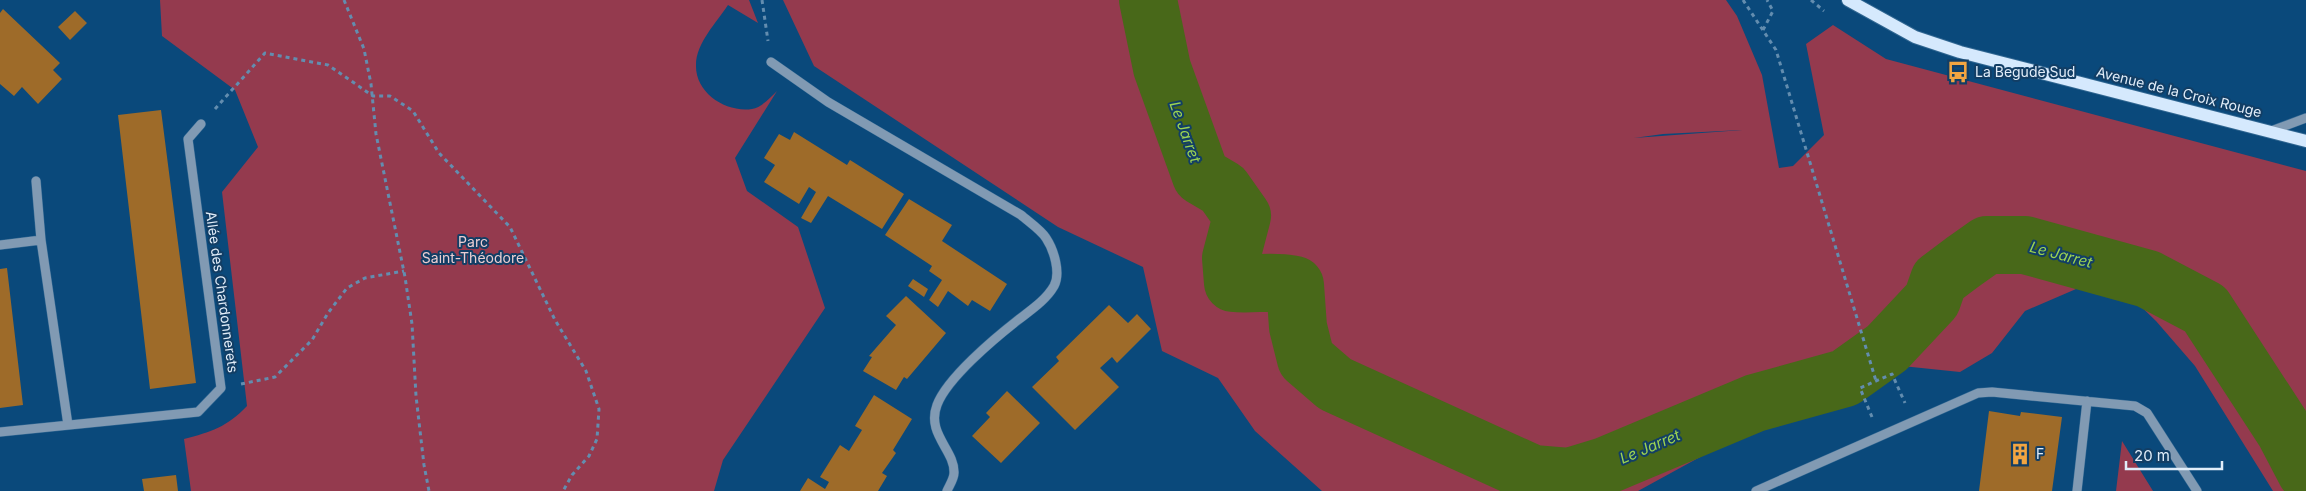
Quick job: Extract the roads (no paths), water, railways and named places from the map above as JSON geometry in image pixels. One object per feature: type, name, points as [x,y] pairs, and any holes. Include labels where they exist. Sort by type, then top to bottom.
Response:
[{"type":"main road","name":"Avenue de la Croix Rouge","points":[[1848,0],[1915,37],[1960,52],[2306,141]]},
{"type":"street","points":[[771,62],[828,102],[1021,215],[1046,237],[1056,262],[1055,285],[1039,303],[990,344],[949,386],[936,406],[935,427],[941,443],[951,460],[954,474],[947,491]]},
{"type":"street","points":[[2271,131],[2306,118]]},
{"type":"street","name":"Allée des Chardonnerets","points":[[0,432],[198,412],[221,388],[188,139],[201,124]]},
{"type":"street","points":[[36,181],[41,240],[68,425]]},
{"type":"street","points":[[0,244],[41,240]]},
{"type":"street","points":[[1756,491],[1978,393],[1992,392],[2135,406],[2147,413],[2197,491]]},
{"type":"street","points":[[2077,491],[2087,401]]},
{"type":"waterway","name":"Le Jarret","points":[[1148,0],[1162,68],[1201,176],[1223,189],[1242,216],[1231,258],[1233,283],[1295,285],[1298,327],[1306,359],[1335,384],[1533,474],[1569,477],[1605,466],[1755,403],[1845,378],[1887,348],[1932,300],[1939,280],[1987,245],[2025,245],[2148,279],[2205,309],[2285,432],[2306,472]]},
{"type":"place","name":"La Begude Sud","points":[[1958,72]]},
{"type":"place","name":"F","points":[[2020,454]]},
{"type":"park label","name":"Parc Saint-Théodore","points":[[473,250]]}]
